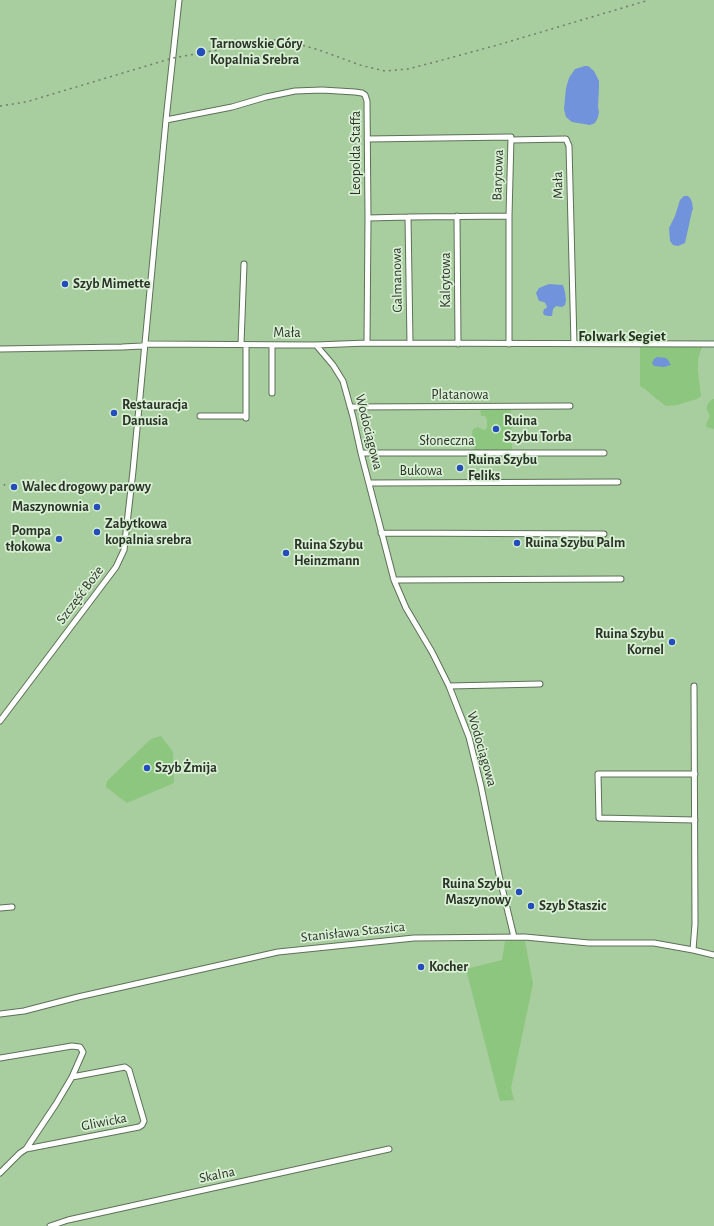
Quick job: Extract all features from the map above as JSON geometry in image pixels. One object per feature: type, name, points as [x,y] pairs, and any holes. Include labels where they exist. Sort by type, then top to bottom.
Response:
[{"type":"street","points":[[145,346],[166,120],[179,0]]},
{"type":"street","name":"Leopolda Staffa","points":[[166,120],[232,108],[266,97],[296,92],[322,90],[355,92],[363,94],[367,98],[367,343]]},
{"type":"street","name":"Barytowa","points":[[367,139],[511,137],[508,216],[368,218]]},
{"type":"street","name":"Mała","points":[[511,140],[566,140],[569,146],[574,344]]},
{"type":"street","name":"Kalcytowa","points":[[457,216],[458,344]]},
{"type":"street","points":[[508,216],[509,344]]},
{"type":"street","name":"Galmanowa","points":[[408,217],[410,343]]},
{"type":"street","points":[[200,416],[246,417],[244,264]]},
{"type":"street","name":"Mała","points":[[0,349],[145,346],[148,344],[714,344]]},
{"type":"street","points":[[272,345],[272,393]]},
{"type":"street","name":"Wodociągowa","points":[[316,345],[328,358],[343,381],[394,580],[406,608],[432,652],[449,686],[469,737],[514,937]]},
{"type":"street","name":"Szczęść Boże","points":[[0,720],[116,567],[124,550],[145,346]]},
{"type":"street","name":"Platanowa","points":[[350,407],[570,406]]},
{"type":"street","name":"Słoneczna","points":[[361,453],[604,453]]},
{"type":"street","name":"Bukowa","points":[[369,483],[618,482]]},
{"type":"street","points":[[381,533],[604,534]]},
{"type":"street","points":[[394,580],[621,579]]},
{"type":"street","points":[[449,686],[540,684]]},
{"type":"street","points":[[692,950],[695,924],[694,686]]},
{"type":"street","points":[[695,774],[598,774],[599,818],[695,820]]},
{"type":"street","points":[[0,908],[12,907]]},
{"type":"street","name":"Stanisława Staszica","points":[[0,1014],[24,1011],[86,995],[278,952],[414,938],[525,937],[589,943],[654,943],[714,955]]},
{"type":"street","points":[[0,1058],[72,1046],[80,1047],[83,1052],[72,1077],[26,1149],[0,1173]]},
{"type":"street","name":"Gliwicka","points":[[26,1149],[140,1127],[142,1125],[144,1121],[129,1070],[125,1067],[72,1077]]},
{"type":"street","name":"Skalna","points":[[50,1226],[68,1220],[389,1149]]},
{"type":"green space","points":[[0,0],[714,0],[714,1226],[0,1226]]},
{"type":"green space","points":[[640,347],[702,347],[698,359],[701,396],[697,399],[677,405],[666,406],[640,386]]},
{"type":"green space","points":[[712,399],[714,399],[714,429],[706,427],[710,416],[707,410],[707,405]]},
{"type":"green space","points":[[480,409],[511,409],[512,450],[474,451],[473,429],[478,427],[484,430],[487,428],[487,419],[485,416],[481,416]]},
{"type":"green space","points":[[161,736],[173,752],[174,783],[127,803],[106,787],[107,781],[151,739]]},
{"type":"green space","points":[[505,941],[525,941],[533,984],[511,1088],[514,1100],[500,1101],[466,969],[502,960]]},
{"type":"water","points":[[588,66],[594,71],[599,81],[598,117],[595,123],[590,125],[572,122],[566,117],[564,109],[566,88],[569,78],[575,69]]},
{"type":"water","points":[[684,196],[688,196],[690,198],[693,209],[685,243],[678,246],[673,245],[670,241],[669,228],[680,200]]},
{"type":"water","points":[[549,284],[563,285],[566,300],[565,305],[562,307],[556,306],[553,309],[552,316],[544,315],[544,309],[547,308],[546,304],[539,301],[536,293],[539,288]]},
{"type":"water","points":[[657,357],[666,358],[671,365],[664,367],[654,366],[652,363]]},
{"type":"railway","points":[[0,106],[26,102],[173,58],[273,40],[283,40],[295,43],[360,65],[385,71],[408,69],[501,44],[649,0]]},
{"type":"railway","points":[[4,484],[6,488]]},
{"type":"place","name":"Tarnowskie Góry Kopalnia Srebra","points":[[201,52]]},
{"type":"place","name":"Szyb Mimette","points":[[65,284]]},
{"type":"place","name":"Restauracja Danusia","points":[[114,413]]},
{"type":"place","name":"Ruina Szybu Torba","points":[[496,429]]},
{"type":"place","name":"Ruina Szybu Feliks","points":[[460,468]]},
{"type":"place","name":"Walec drogowy parowy","points":[[14,487]]},
{"type":"place","name":"Maszynownia","points":[[97,507]]},
{"type":"place","name":"Zabytkowa kopalnia srebra","points":[[97,532]]},
{"type":"place","name":"Pompa tłokowa","points":[[59,539]]},
{"type":"place","name":"Ruina Szybu Palm","points":[[517,543]]},
{"type":"place","name":"Ruina Szybu Heinzmann","points":[[286,553]]},
{"type":"place","name":"Ruina Szybu Kornel","points":[[672,642]]},
{"type":"place","name":"Szyb Żmija","points":[[147,768]]},
{"type":"place","name":"Ruina Szybu Maszynowy","points":[[519,892]]},
{"type":"place","name":"Szyb Staszic","points":[[531,906]]},
{"type":"place","name":"Kocher","points":[[421,967]]},
{"type":"district","name":"Folwark Segiet","points":[[622,336]]}]
